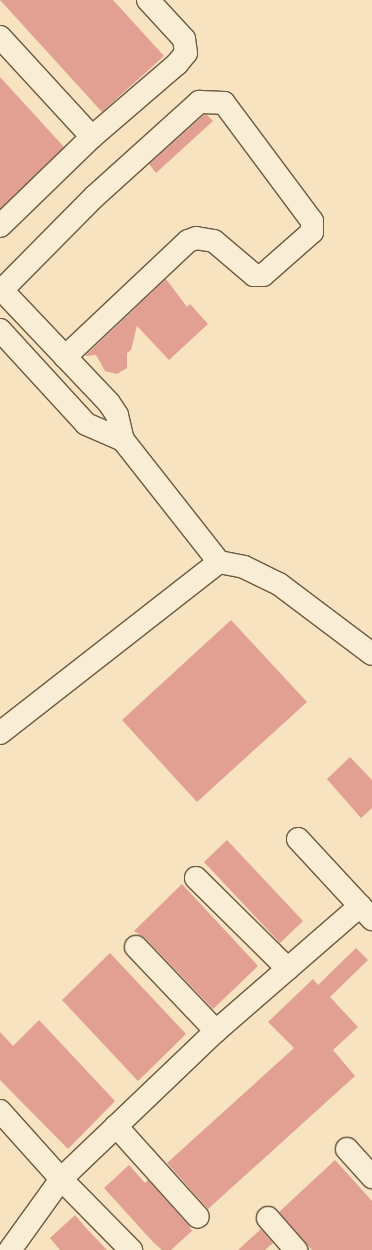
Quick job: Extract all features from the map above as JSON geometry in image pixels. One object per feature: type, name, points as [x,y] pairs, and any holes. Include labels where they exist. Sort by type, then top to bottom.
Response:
[{"type":"street","points":[[2,220],[92,137],[178,64],[186,53],[184,39],[148,0]]},
{"type":"street","points":[[0,37],[92,137]]},
{"type":"street","points":[[65,357],[188,241],[204,238],[214,241],[254,275],[262,275],[312,232],[312,221],[224,103],[198,102],[94,197],[1,290],[65,357],[110,403],[117,415],[123,440],[219,562],[244,567],[279,584],[372,654]]},
{"type":"street","points":[[0,330],[86,424],[123,440]]},
{"type":"street","points":[[0,733],[219,562]]},
{"type":"street","points":[[10,1250],[61,1179],[216,1031],[288,969],[366,912],[298,839]]},
{"type":"street","points":[[196,878],[288,969]]},
{"type":"street","points":[[136,947],[216,1031]]},
{"type":"street","points":[[0,1111],[61,1179],[131,1250]]},
{"type":"street","points":[[116,1126],[198,1217]]},
{"type":"street","points":[[347,1149],[372,1177]]},
{"type":"street","points":[[268,1218],[296,1250]]},
{"type":"building","points":[[0,0],[113,0],[164,56],[102,112]]},
{"type":"building","points":[[0,77],[64,147],[0,209]]},
{"type":"building","points":[[204,115],[207,115],[213,121],[156,173],[149,164]]},
{"type":"building","points":[[166,279],[187,307],[190,304],[208,324],[169,360],[137,326],[131,350],[127,353],[127,368],[117,374],[105,371],[96,355],[85,356]]},
{"type":"building","points":[[231,620],[307,702],[197,802],[122,720]]},
{"type":"building","points":[[350,757],[372,780],[372,808],[361,818],[327,779]]},
{"type":"building","points":[[227,840],[303,921],[280,943],[204,862]]},
{"type":"building","points":[[182,884],[258,966],[213,1009],[145,938],[134,931]]},
{"type":"building","points":[[356,948],[368,960],[330,997],[358,1027],[333,1050],[355,1076],[208,1209],[167,1163],[294,1048],[268,1022],[313,979],[318,985]]},
{"type":"building","points":[[110,953],[186,1034],[138,1081],[62,1000]]},
{"type":"building","points":[[39,1020],[115,1101],[68,1149],[0,1080],[0,1032],[13,1046]]},
{"type":"building","points":[[335,1160],[372,1201],[372,1250],[312,1250],[279,1212]]},
{"type":"building","points":[[129,1165],[145,1183],[148,1180],[192,1231],[171,1250],[162,1250],[153,1242],[104,1188]]},
{"type":"building","points":[[75,1215],[107,1250],[60,1250],[50,1238]]},
{"type":"building","points":[[261,1229],[273,1243],[265,1250],[238,1250]]}]
